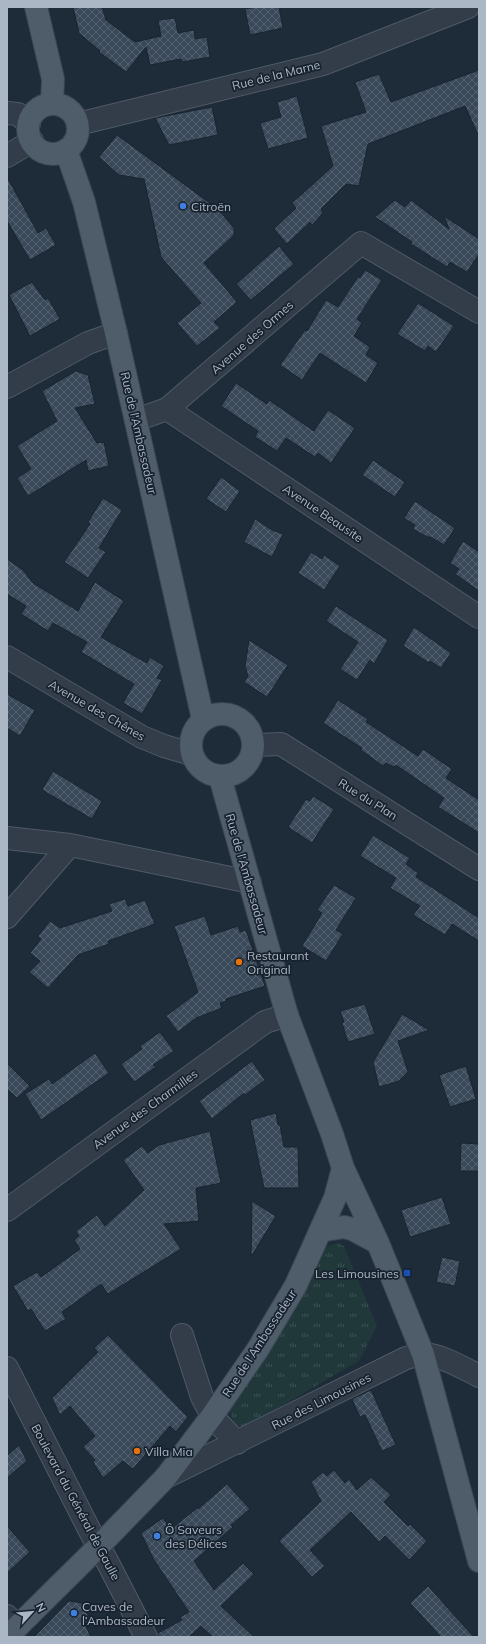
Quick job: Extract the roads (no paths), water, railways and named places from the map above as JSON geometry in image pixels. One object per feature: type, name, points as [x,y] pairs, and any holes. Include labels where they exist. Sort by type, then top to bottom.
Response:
[{"type":"main road","points":[[36,7],[53,80],[52,104]]},
{"type":"main road","points":[[52,104],[66,107],[71,112],[78,124],[78,132],[72,146],[58,153],[43,151],[30,133],[32,116],[37,110],[52,104]]},
{"type":"main road","name":"Rue de l'Ambassadeur","points":[[66,150],[84,202],[116,333],[203,719]]},
{"type":"main road","points":[[222,713],[240,719],[247,726],[253,745],[252,755],[239,772],[229,776],[220,777],[210,775],[202,770],[195,762],[191,754],[190,744],[192,734],[203,719],[222,713]]},
{"type":"main road","name":"Rue de l'Ambassadeur","points":[[10,1626],[99,1546],[166,1477],[212,1416],[258,1349],[296,1285],[335,1198],[343,1168],[332,1134],[287,1015],[220,777]]},
{"type":"main road","points":[[343,1168],[378,1243],[423,1354],[479,1561]]},
{"type":"main road","points":[[320,1231],[344,1227],[352,1229],[378,1243]]},
{"type":"street","name":"Rue de la Marne","points":[[78,124],[323,64],[468,7]]},
{"type":"street","points":[[7,113],[18,114],[30,133],[7,156]]},
{"type":"street","name":"Avenue des Ormes","points":[[136,420],[167,409],[361,243],[479,312]]},
{"type":"street","points":[[7,387],[88,343],[116,333]]},
{"type":"street","name":"Avenue Beausite","points":[[167,409],[479,617]]},
{"type":"street","name":"Avenue des Chênes","points":[[7,657],[142,737],[164,746],[191,754]]},
{"type":"street","name":"Rue du Plan","points":[[253,745],[281,744],[479,869]]},
{"type":"street","points":[[7,838],[70,845],[250,882]]},
{"type":"street","points":[[7,917],[70,845]]},
{"type":"street","name":"Avenue des Charmilles","points":[[7,1210],[265,1022],[287,1015]]},
{"type":"street","points":[[182,1335],[202,1397],[212,1416],[237,1443]]},
{"type":"street","points":[[423,1354],[450,1362],[479,1376]]},
{"type":"street","name":"Rue des Limousines","points":[[166,1477],[406,1358],[423,1354]]},
{"type":"street","name":"Boulevard du Général de Gaulle","points":[[7,1368],[146,1637]]},
{"type":"place","name":"Citroën","points":[[183,206]]},
{"type":"place","name":"Restaurant Original","points":[[239,962]]},
{"type":"place","name":"Les Limousines","points":[[407,1273]]},
{"type":"place","name":"Villa Mia","points":[[137,1451]]},
{"type":"place","name":"Ô Saveurs des Délices","points":[[157,1536]]},
{"type":"place","name":"Caves de l’Ambassadeur","points":[[74,1613]]}]
